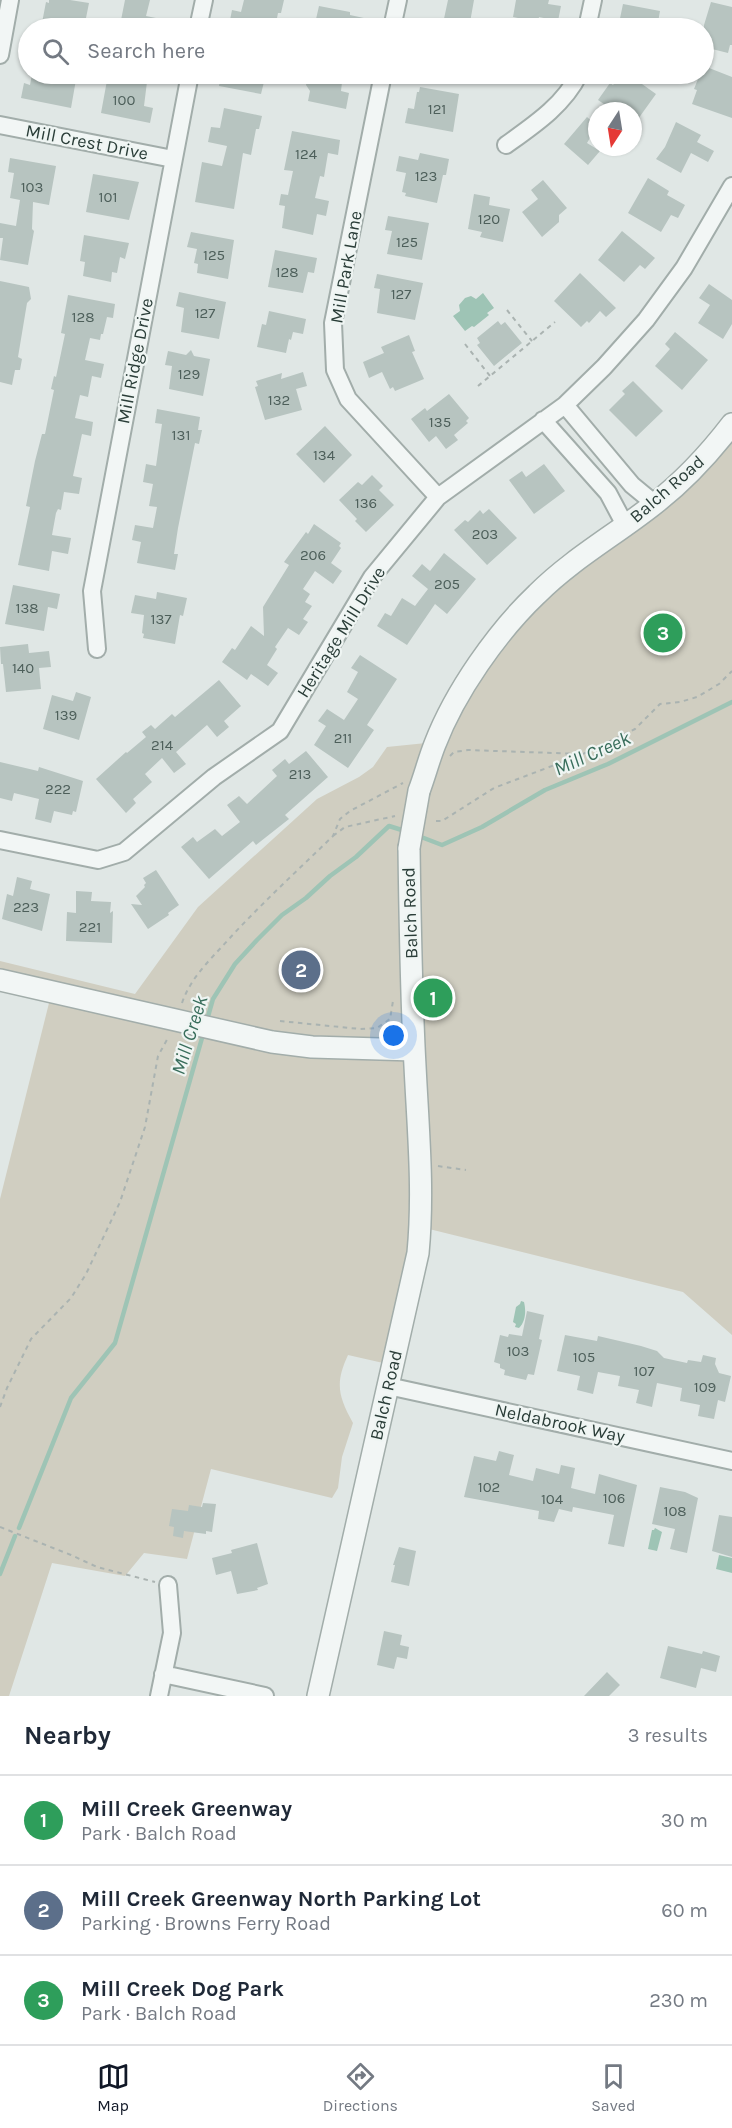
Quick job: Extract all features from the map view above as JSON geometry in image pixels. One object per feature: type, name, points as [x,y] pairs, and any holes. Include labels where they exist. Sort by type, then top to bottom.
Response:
[{"type":"street","points":[[0,55],[10,0]]},
{"type":"street","points":[[200,18],[204,0]]},
{"type":"street","points":[[394,18],[398,0]]},
{"type":"street","points":[[589,18],[592,0]]},
{"type":"street","name":"Mill Ridge Drive","points":[[97,649],[92,591],[188,84]]},
{"type":"street","name":"Mill Park Lane","points":[[381,84],[333,323],[335,370],[348,399],[438,497]]},
{"type":"street","points":[[506,145],[544,118],[561,101],[572,84]]},
{"type":"street","name":"Mill Crest Drive","points":[[0,125],[173,159]]},
{"type":"street","name":"Heritage Mill Drive","points":[[0,840],[98,861],[124,852],[214,777],[280,731],[372,577],[438,497],[565,405],[604,367],[646,320],[684,268],[732,186]]},
{"type":"street","points":[[565,405],[632,485],[655,504]]},
{"type":"street","points":[[543,420],[608,493],[625,525]]},
{"type":"street","name":"Balch Road","points":[[318,1696],[418,1253],[421,1227],[409,848],[414,786],[459,695],[494,642],[537,594],[596,544],[655,504],[707,456],[732,424]]},
{"type":"street","points":[[0,980],[181,1019],[272,1042],[312,1047],[414,1050]]},
{"type":"street","points":[[350,1047],[382,1042],[395,1036],[404,1025],[413,1004]]},
{"type":"street","points":[[350,1047],[390,1059],[410,1079],[417,1107]]},
{"type":"street","name":"Neldabrook Way","points":[[388,1386],[732,1461]]},
{"type":"street","points":[[159,1696],[172,1633],[168,1585]]},
{"type":"street","points":[[163,1674],[265,1696]]},
{"type":"path","points":[[507,310],[532,341]]},
{"type":"path","points":[[478,386],[555,322]]},
{"type":"path","points":[[465,344],[490,376]]},
{"type":"path","points":[[436,820],[442,821],[494,788],[583,754],[635,729],[660,704],[689,699],[709,690],[732,671]]},
{"type":"path","points":[[445,761],[453,752],[468,750],[583,754]]},
{"type":"path","points":[[333,836],[340,819],[350,811],[399,785],[414,786]]},
{"type":"path","points":[[0,1407],[31,1339],[72,1298],[120,1202],[145,1127],[158,1056],[181,1019],[190,984],[249,917],[333,836],[345,827],[395,816]]},
{"type":"path","points":[[280,1021],[360,1029],[377,1028],[390,1019],[393,995]]},
{"type":"path","points":[[0,1527],[97,1568],[168,1585]]},
{"type":"shaded area","points":[[483,293],[494,308],[474,327],[465,331],[453,316],[460,311],[459,305],[465,298],[471,296],[476,299]]},
{"type":"shaded area","points":[[732,424],[732,1335],[683,1292],[421,1227],[392,1365],[348,1355],[341,1374],[341,1397],[353,1423],[342,1457],[338,1488],[332,1498],[211,1469],[187,1559],[144,1553],[125,1576],[52,1563],[9,1696],[0,1696],[0,1199],[52,991],[0,971],[0,961],[135,994],[198,907],[317,799],[373,767],[387,747],[436,742],[494,642]]},
{"type":"shaded area","points":[[521,1301],[524,1302],[525,1312],[519,1328],[515,1327],[516,1324],[513,1322],[516,1307]]},
{"type":"shaded area","points":[[655,1528],[662,1532],[657,1551],[648,1549],[652,1530]]},
{"type":"shaded area","points":[[719,1555],[732,1558],[732,1573],[716,1569]]},
{"type":"building","points":[[49,0],[70,0],[89,3],[86,18],[43,18],[46,2],[49,3]]},
{"type":"building","points":[[125,0],[150,0],[146,16],[156,18],[121,18]]},
{"type":"building","points":[[244,0],[284,0],[281,13],[278,13],[277,18],[230,18],[232,10],[241,12]]},
{"type":"building","points":[[448,0],[474,0],[471,18],[444,18]]},
{"type":"building","points":[[516,0],[549,0],[548,4],[561,6],[559,18],[513,17]]},
{"type":"building","points":[[711,2],[732,7],[732,45],[728,53],[714,50],[714,18],[706,18]]},
{"type":"building","points":[[623,4],[660,11],[659,18],[620,18]]},
{"type":"building","points":[[319,6],[350,12],[350,15],[364,18],[316,18]]},
{"type":"building","points":[[714,70],[732,77],[732,118],[692,104],[697,90],[694,89],[696,84],[714,84]]},
{"type":"building","points":[[24,84],[75,84],[71,108],[21,98]]},
{"type":"building","points":[[106,84],[147,84],[144,106],[153,108],[150,123],[101,113]]},
{"type":"building","points":[[219,84],[264,84],[261,94],[219,86]]},
{"type":"building","points":[[342,84],[341,91],[349,93],[346,109],[308,101],[310,91],[306,85]]},
{"type":"building","points":[[612,84],[642,84],[656,94],[642,113],[642,102],[601,102],[598,100]]},
{"type":"building","points":[[420,87],[459,94],[453,132],[405,123],[408,108],[414,109]]},
{"type":"building","points":[[224,108],[262,116],[259,129],[256,129],[251,155],[243,153],[234,209],[195,202],[202,162],[222,166],[227,146],[208,142],[211,127],[220,128]]},
{"type":"building","points":[[587,117],[588,156],[596,156],[588,165],[564,144]]},
{"type":"building","points":[[676,122],[701,135],[697,142],[714,151],[708,162],[691,153],[681,173],[656,159],[665,147]]},
{"type":"building","points":[[292,131],[340,140],[338,155],[328,153],[324,177],[320,176],[315,198],[329,201],[326,216],[317,214],[313,235],[282,228],[285,206],[279,205],[281,194],[288,195],[293,171],[284,170]]},
{"type":"building","points":[[420,153],[449,159],[437,203],[405,196],[406,193],[402,192],[406,173],[396,171],[399,156],[418,160]]},
{"type":"building","points":[[10,158],[56,166],[49,205],[33,202],[32,229],[34,231],[28,265],[0,260],[3,238],[0,238],[0,223],[16,226],[20,200],[10,198],[14,173],[8,172]]},
{"type":"building","points":[[93,174],[139,182],[129,220],[86,212]]},
{"type":"building","points":[[648,178],[669,191],[667,195],[685,205],[678,218],[671,215],[661,232],[628,213]]},
{"type":"building","points":[[543,180],[567,208],[559,215],[559,222],[542,237],[522,212],[538,199],[531,190]]},
{"type":"building","points":[[474,194],[490,197],[489,205],[510,209],[503,242],[480,237],[482,232],[468,229]]},
{"type":"building","points":[[388,216],[429,223],[422,260],[387,254],[392,231],[385,230]]},
{"type":"building","points":[[622,231],[655,258],[645,269],[640,265],[624,282],[598,260]]},
{"type":"building","points":[[191,232],[234,240],[228,279],[197,273],[198,264],[194,263],[197,249],[187,247]]},
{"type":"building","points":[[84,235],[129,243],[125,259],[120,257],[117,273],[112,272],[111,282],[83,276],[85,262],[80,261]]},
{"type":"building","points":[[275,250],[317,258],[314,273],[308,272],[303,293],[268,287]]},
{"type":"building","points":[[580,273],[616,308],[606,317],[600,311],[589,323],[587,321],[581,327],[554,301]]},
{"type":"building","points":[[377,274],[423,283],[415,320],[377,313],[380,289],[374,288]]},
{"type":"building","points":[[0,281],[29,287],[31,299],[27,303],[18,357],[22,359],[20,370],[15,370],[12,385],[0,382]]},
{"type":"building","points":[[709,284],[732,300],[732,324],[723,339],[698,323],[710,305],[699,298]]},
{"type":"building","points":[[179,292],[226,302],[219,339],[181,332],[184,308],[176,306]]},
{"type":"building","points":[[68,295],[115,304],[113,318],[107,317],[100,340],[90,338],[85,360],[104,364],[101,378],[92,376],[88,397],[80,395],[75,418],[93,422],[91,436],[82,434],[73,476],[82,478],[79,494],[64,492],[61,510],[58,509],[56,513],[52,535],[71,538],[68,554],[52,551],[49,571],[18,565],[30,507],[26,506],[35,461],[42,434],[45,434],[54,390],[51,389],[54,376],[56,377],[65,334],[61,333]]},
{"type":"building","points":[[269,311],[306,319],[303,334],[293,332],[286,353],[257,347],[262,324],[266,325]]},
{"type":"building","points":[[498,321],[501,325],[505,322],[522,343],[494,366],[477,345],[480,343],[477,338]]},
{"type":"building","points":[[675,332],[708,360],[682,390],[655,366],[670,349],[665,344]]},
{"type":"building","points":[[409,335],[415,351],[412,352],[424,379],[395,391],[393,387],[390,389],[382,372],[369,378],[363,362],[384,353],[381,347]]},
{"type":"building","points":[[191,350],[194,356],[210,359],[203,396],[169,389],[172,366],[165,365],[168,351],[186,355]]},
{"type":"building","points":[[303,372],[307,386],[296,389],[302,410],[265,420],[255,387],[258,386],[256,381],[282,373],[281,379]]},
{"type":"building","points":[[633,381],[663,411],[636,437],[609,410],[625,394],[622,391]]},
{"type":"building","points":[[449,394],[469,418],[466,421],[468,423],[454,435],[458,440],[446,449],[436,436],[429,442],[411,419],[425,408],[427,411]]},
{"type":"building","points":[[157,409],[200,417],[198,430],[202,430],[199,444],[195,443],[178,528],[174,554],[178,554],[175,570],[137,563],[141,542],[132,540],[135,525],[153,528],[157,507],[149,506],[153,484],[143,482],[146,464],[156,466],[162,424],[155,423]]},
{"type":"building","points":[[325,426],[352,455],[324,483],[296,454]]},
{"type":"building","points":[[544,464],[565,491],[534,514],[509,480],[522,471],[526,477]]},
{"type":"building","points":[[372,475],[383,486],[379,490],[394,505],[366,532],[339,500],[358,482],[362,485]]},
{"type":"building","points":[[489,509],[517,538],[487,565],[454,530],[465,520],[468,522],[480,510],[483,514]]},
{"type":"building","points":[[314,524],[341,543],[339,546],[341,548],[331,563],[342,571],[333,584],[315,571],[303,589],[310,594],[305,602],[312,606],[303,619],[308,622],[299,635],[288,628],[275,647],[277,649],[267,665],[278,673],[268,686],[251,674],[247,680],[222,662],[232,648],[235,650],[251,626],[264,636],[263,607],[289,565],[284,562]]},
{"type":"building","points":[[444,553],[476,579],[447,614],[435,604],[407,645],[377,626],[385,613],[391,616],[402,598],[415,606],[428,589],[412,576],[422,564],[430,571]]},
{"type":"building","points":[[13,585],[60,594],[57,609],[48,607],[44,631],[5,624]]},
{"type":"building","points":[[157,592],[187,598],[183,616],[180,615],[175,644],[143,638],[144,615],[131,613],[135,595],[156,599]]},
{"type":"building","points":[[28,644],[29,653],[49,651],[51,667],[39,668],[41,689],[6,692],[0,647]]},
{"type":"building","points":[[360,655],[397,679],[367,725],[374,730],[348,768],[314,745],[326,726],[318,721],[327,709],[344,720],[358,699],[347,692],[358,672],[351,668]]},
{"type":"building","points":[[219,680],[241,706],[224,721],[229,727],[217,737],[207,725],[176,752],[186,764],[174,773],[162,758],[145,774],[152,782],[133,799],[136,803],[126,813],[96,779],[146,737],[142,732],[151,725],[155,729],[172,714],[175,717]]},
{"type":"building","points":[[76,692],[91,697],[79,740],[43,729],[52,695],[73,701]]},
{"type":"building","points":[[306,751],[328,777],[285,815],[289,819],[256,845],[253,841],[209,879],[181,847],[193,837],[197,842],[215,829],[222,836],[240,822],[227,805],[239,796],[247,804],[277,776],[272,770],[285,759],[289,764]]},
{"type":"building","points":[[0,762],[38,771],[39,767],[83,781],[76,812],[73,811],[72,815],[54,811],[51,823],[35,819],[39,799],[14,793],[12,801],[0,798]]},
{"type":"building","points":[[156,870],[179,905],[148,929],[131,904],[142,905],[136,896],[145,887],[146,883],[143,878]]},
{"type":"building","points":[[17,877],[32,881],[30,889],[50,894],[42,931],[2,919],[7,894],[13,896]]},
{"type":"building","points":[[76,891],[92,892],[91,901],[111,902],[112,943],[66,941],[67,912],[76,913]]},
{"type":"building","points":[[527,1311],[544,1315],[539,1339],[542,1340],[534,1375],[528,1374],[526,1380],[504,1375],[505,1370],[500,1368],[500,1364],[494,1362],[500,1335],[522,1336]]},
{"type":"building","points":[[565,1335],[597,1341],[598,1336],[641,1346],[657,1351],[664,1358],[687,1363],[688,1360],[701,1362],[703,1355],[716,1358],[715,1364],[719,1373],[731,1376],[725,1402],[718,1400],[714,1419],[698,1416],[700,1405],[680,1401],[682,1388],[657,1383],[652,1407],[636,1403],[639,1390],[618,1386],[620,1376],[598,1372],[593,1394],[577,1390],[580,1376],[557,1371]]},
{"type":"building","points":[[499,1451],[514,1455],[509,1475],[533,1481],[536,1468],[559,1474],[561,1465],[575,1468],[571,1488],[595,1494],[599,1474],[637,1485],[624,1547],[608,1544],[614,1515],[573,1507],[572,1512],[559,1509],[554,1522],[538,1519],[539,1511],[464,1497],[474,1456],[496,1461]]},
{"type":"building","points":[[660,1487],[685,1492],[698,1498],[687,1553],[670,1549],[675,1529],[652,1524]]},
{"type":"building","points":[[203,1503],[216,1504],[212,1532],[206,1531],[206,1534],[184,1531],[183,1538],[173,1536],[174,1527],[169,1526],[172,1509],[188,1511],[189,1505],[202,1507]]},
{"type":"building","points":[[719,1515],[732,1517],[732,1557],[712,1551]]},
{"type":"building","points":[[257,1543],[268,1584],[257,1588],[258,1590],[237,1594],[231,1571],[216,1575],[212,1558]]},
{"type":"building","points":[[399,1547],[416,1551],[409,1586],[391,1582],[395,1565],[393,1565]]},
{"type":"building","points":[[384,1631],[402,1635],[400,1645],[409,1647],[407,1659],[397,1657],[394,1669],[377,1665]]},
{"type":"building","points":[[668,1646],[720,1656],[716,1672],[701,1668],[696,1688],[660,1678]]},
{"type":"building","points":[[607,1672],[620,1685],[609,1696],[584,1696]]},
{"type":"waterway","name":"Mill Creek","points":[[416,835],[442,845],[482,827],[545,790],[608,764],[732,702]]},
{"type":"waterway","name":"Mill Creek","points":[[207,1020],[213,999],[235,964],[282,915],[356,857],[389,826],[405,831]]},
{"type":"waterway","name":"Mill Creek","points":[[19,1528],[71,1398],[115,1343],[204,1031]]},
{"type":"waterway","name":"Mill Creek","points":[[0,1574],[15,1536]]},
{"type":"place","name":"Mill Creek Dog Park","points":[[663,633]]},
{"type":"place","name":"Mill Creek Greenway North Parking Lot","points":[[301,970]]},
{"type":"place","name":"Mill Creek Greenway","points":[[433,998]]}]
